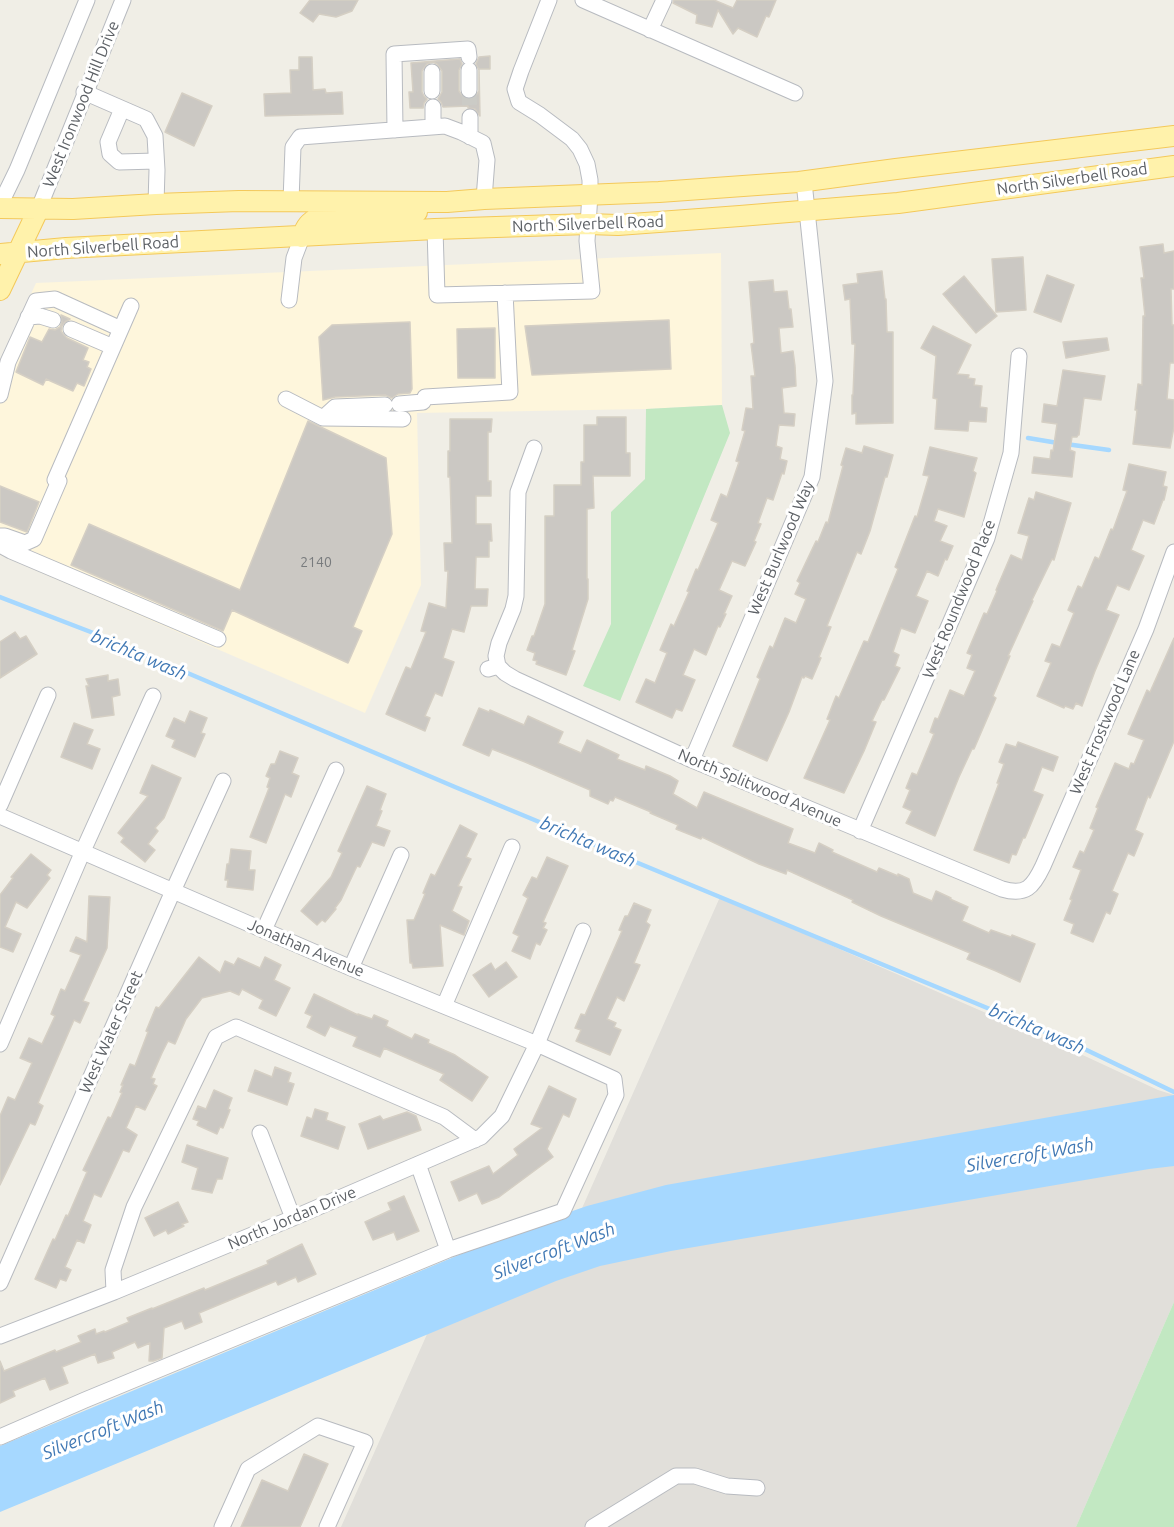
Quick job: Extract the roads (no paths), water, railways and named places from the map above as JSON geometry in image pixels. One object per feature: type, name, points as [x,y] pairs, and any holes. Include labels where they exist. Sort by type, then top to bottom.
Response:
[{"type":"main road","name":"North Silverbell Road","points":[[0,206],[74,208],[291,201],[447,202],[659,192],[804,182],[1174,136]]},
{"type":"main road","name":"North Silverbell Road","points":[[9,254],[66,248],[435,229],[618,225],[807,211],[898,203],[1174,166]]},
{"type":"main road","points":[[302,237],[306,225],[319,217],[416,213],[447,202]]},
{"type":"main road","points":[[0,290],[9,254],[39,208]]},
{"type":"street","name":"West Ironwood Hill Drive","points":[[0,206],[87,0]]},
{"type":"street","name":"West Ironwood Hill Drive","points":[[39,208],[123,0]]},
{"type":"street","points":[[435,229],[436,295],[592,291],[587,241],[590,180],[587,164],[572,139],[519,102],[515,89],[549,0]]},
{"type":"street","points":[[583,0],[795,93]]},
{"type":"street","points":[[651,30],[664,0]]},
{"type":"street","points":[[395,130],[394,54],[432,61],[468,49],[469,90]]},
{"type":"street","points":[[432,61],[432,91]]},
{"type":"street","points":[[84,92],[146,119],[155,136],[156,204]]},
{"type":"street","points":[[433,107],[433,128]]},
{"type":"street","points":[[122,109],[108,141],[110,154],[119,162],[156,161]]},
{"type":"street","points":[[470,117],[470,136]]},
{"type":"street","points":[[291,201],[293,147],[300,137],[445,126],[483,143],[487,160],[484,199]]},
{"type":"street","name":"West Burlwood Way","points":[[692,760],[812,477],[825,381],[804,182]]},
{"type":"street","points":[[289,300],[294,258],[302,237]]},
{"type":"street","points":[[323,418],[335,408],[510,392],[505,293]]},
{"type":"street","points":[[0,395],[8,363],[36,301],[55,299],[121,329]]},
{"type":"street","points":[[0,536],[25,543],[34,539],[131,306]]},
{"type":"street","points":[[28,317],[40,316],[52,320]]},
{"type":"street","points":[[71,329],[113,347]]},
{"type":"street","name":"West Roundwood Place","points":[[861,831],[987,538],[1011,453],[1018,356]]},
{"type":"street","points":[[286,399],[323,418],[403,419]]},
{"type":"street","name":"North Splitwood Avenue","points":[[534,448],[518,492],[516,596],[493,667],[692,760],[1002,889],[1027,893]]},
{"type":"street","points":[[0,545],[218,639]]},
{"type":"street","name":"West Frostwood Lane","points":[[1027,893],[1043,866],[1146,628],[1174,552]]},
{"type":"street","points":[[0,805],[48,695]]},
{"type":"street","points":[[0,1044],[153,696]]},
{"type":"street","points":[[264,930],[336,770]]},
{"type":"street","name":"West Water Street","points":[[0,1283],[224,781]]},
{"type":"street","name":"Jonathan Avenue","points":[[0,816],[351,968],[537,1044],[614,1079],[616,1095],[563,1211],[448,1250]]},
{"type":"street","points":[[444,1006],[512,847]]},
{"type":"street","points":[[351,968],[401,855]]},
{"type":"street","name":"North Jordan Drive","points":[[0,1336],[293,1218],[481,1137],[502,1116],[537,1044],[584,931]]},
{"type":"street","points":[[114,1292],[113,1270],[134,1207],[216,1036],[236,1027],[444,1117],[475,1140]]},
{"type":"street","points":[[260,1133],[293,1218]]},
{"type":"street","points":[[0,1437],[448,1250],[418,1164]]},
{"type":"street","points":[[222,1527],[248,1469],[318,1426],[365,1442],[327,1527]]},
{"type":"street","points":[[593,1527],[676,1476],[695,1476],[727,1486],[757,1488]]},
{"type":"water","name":"Silvercroft Wash","points":[[1174,1095],[1174,1166],[671,1251],[600,1266],[556,1281],[0,1512],[0,1446],[526,1227],[587,1206],[666,1185]]},
{"type":"waterway","points":[[1028,438],[1058,443]]},
{"type":"waterway","points":[[1066,444],[1109,450]]},
{"type":"waterway","name":"brichta wash","points":[[0,597],[96,634],[455,787],[1074,1044],[1174,1092]]},
{"type":"tunnel","points":[[469,90],[470,117]]}]
